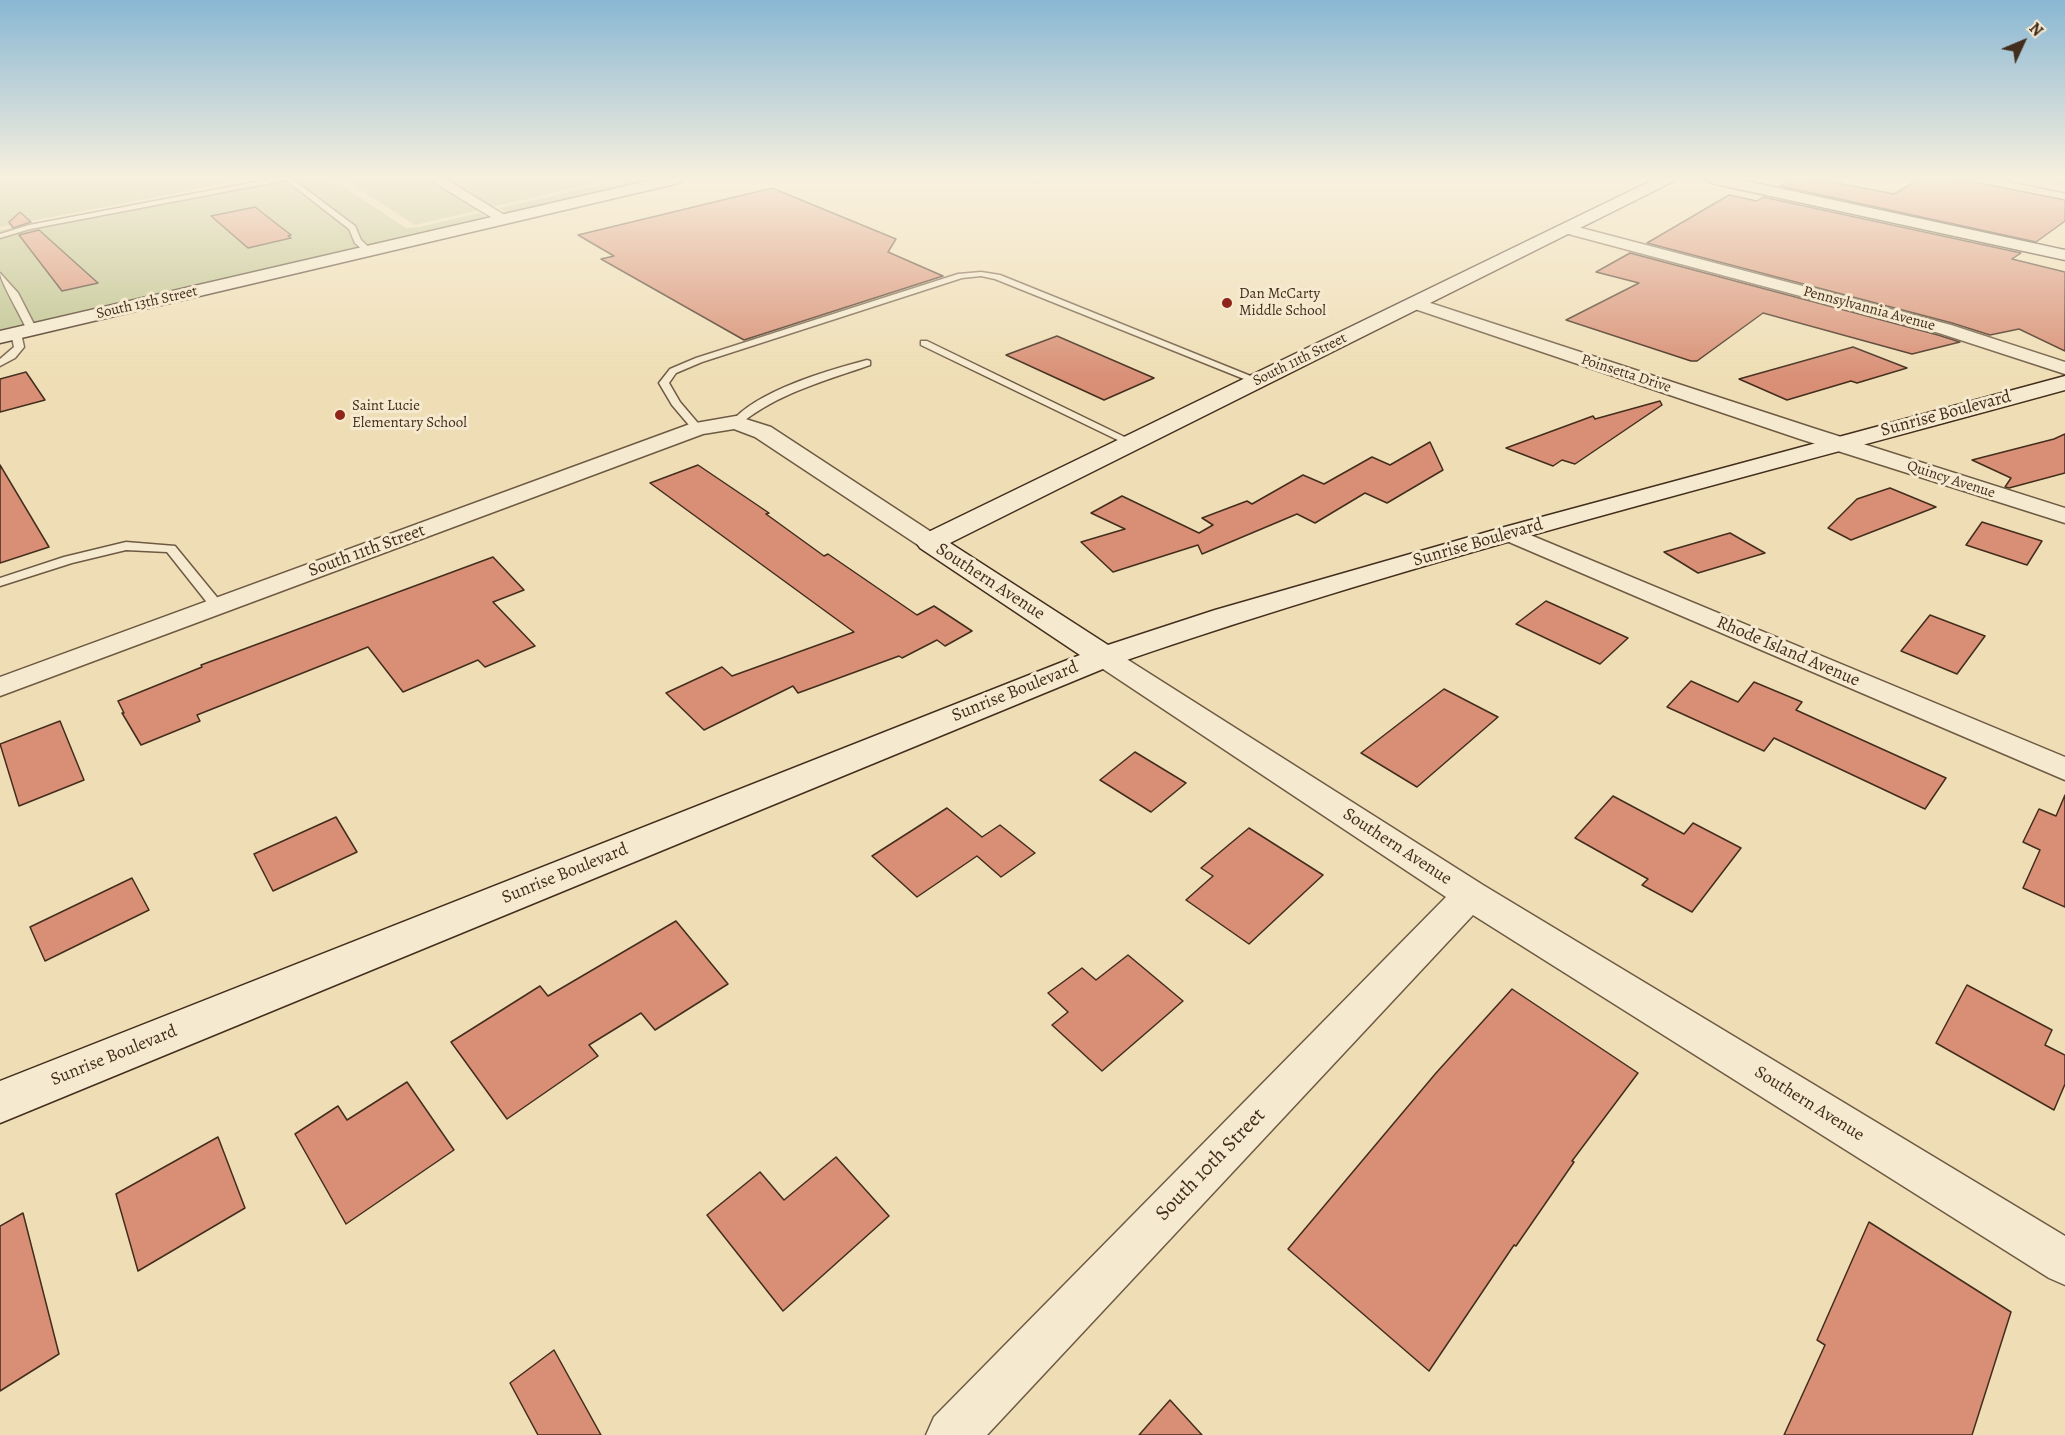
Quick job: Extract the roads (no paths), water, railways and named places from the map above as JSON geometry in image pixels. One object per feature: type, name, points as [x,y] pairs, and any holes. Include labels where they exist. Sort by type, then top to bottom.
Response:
[{"type":"street","name":"South 13th Street","points":[[16,333],[394,245]]},
{"type":"street","name":"South 11th Street","points":[[930,543],[1533,245]]},
{"type":"street","name":"Pennsylvannia Avenue","points":[[1627,245],[1945,329],[2065,368]]},
{"type":"street","points":[[2019,245],[2065,255]]},
{"type":"street","name":"Poinsetta Drive","points":[[1415,303],[1837,443]]},
{"type":"street","name":"Sunrise Boulevard","points":[[0,1102],[1104,657],[1225,616],[1511,534],[1837,443],[2065,383]]},
{"type":"street","name":"South 11th Street","points":[[0,687],[698,429],[736,422]]},
{"type":"street","name":"Southern Avenue","points":[[736,422],[763,432],[1470,895],[2065,1262]]},
{"type":"street","name":"Quincy Avenue","points":[[1837,443],[2065,516]]},
{"type":"street","name":"Rhode Island Avenue","points":[[1511,534],[2065,769]]},
{"type":"street","name":"South 10th Street","points":[[952,1435],[1470,895]]},
{"type":"lane","points":[[362,245],[369,251]]},
{"type":"lane","points":[[698,429],[676,403],[664,383],[673,371],[699,360],[936,284],[981,274],[1005,280],[1258,381]]},
{"type":"lane","points":[[0,275],[14,293],[19,347],[12,356],[0,363]]},
{"type":"lane","points":[[924,343],[1132,443]]},
{"type":"lane","points":[[736,422],[767,401],[867,363]]},
{"type":"lane","points":[[0,582],[68,560],[126,546],[171,549],[218,607]]},
{"type":"place","name":"Dan McCarty Middle School","points":[[1227,303]]},
{"type":"place","name":"Saint Lucie Elementary School","points":[[340,415]]}]
